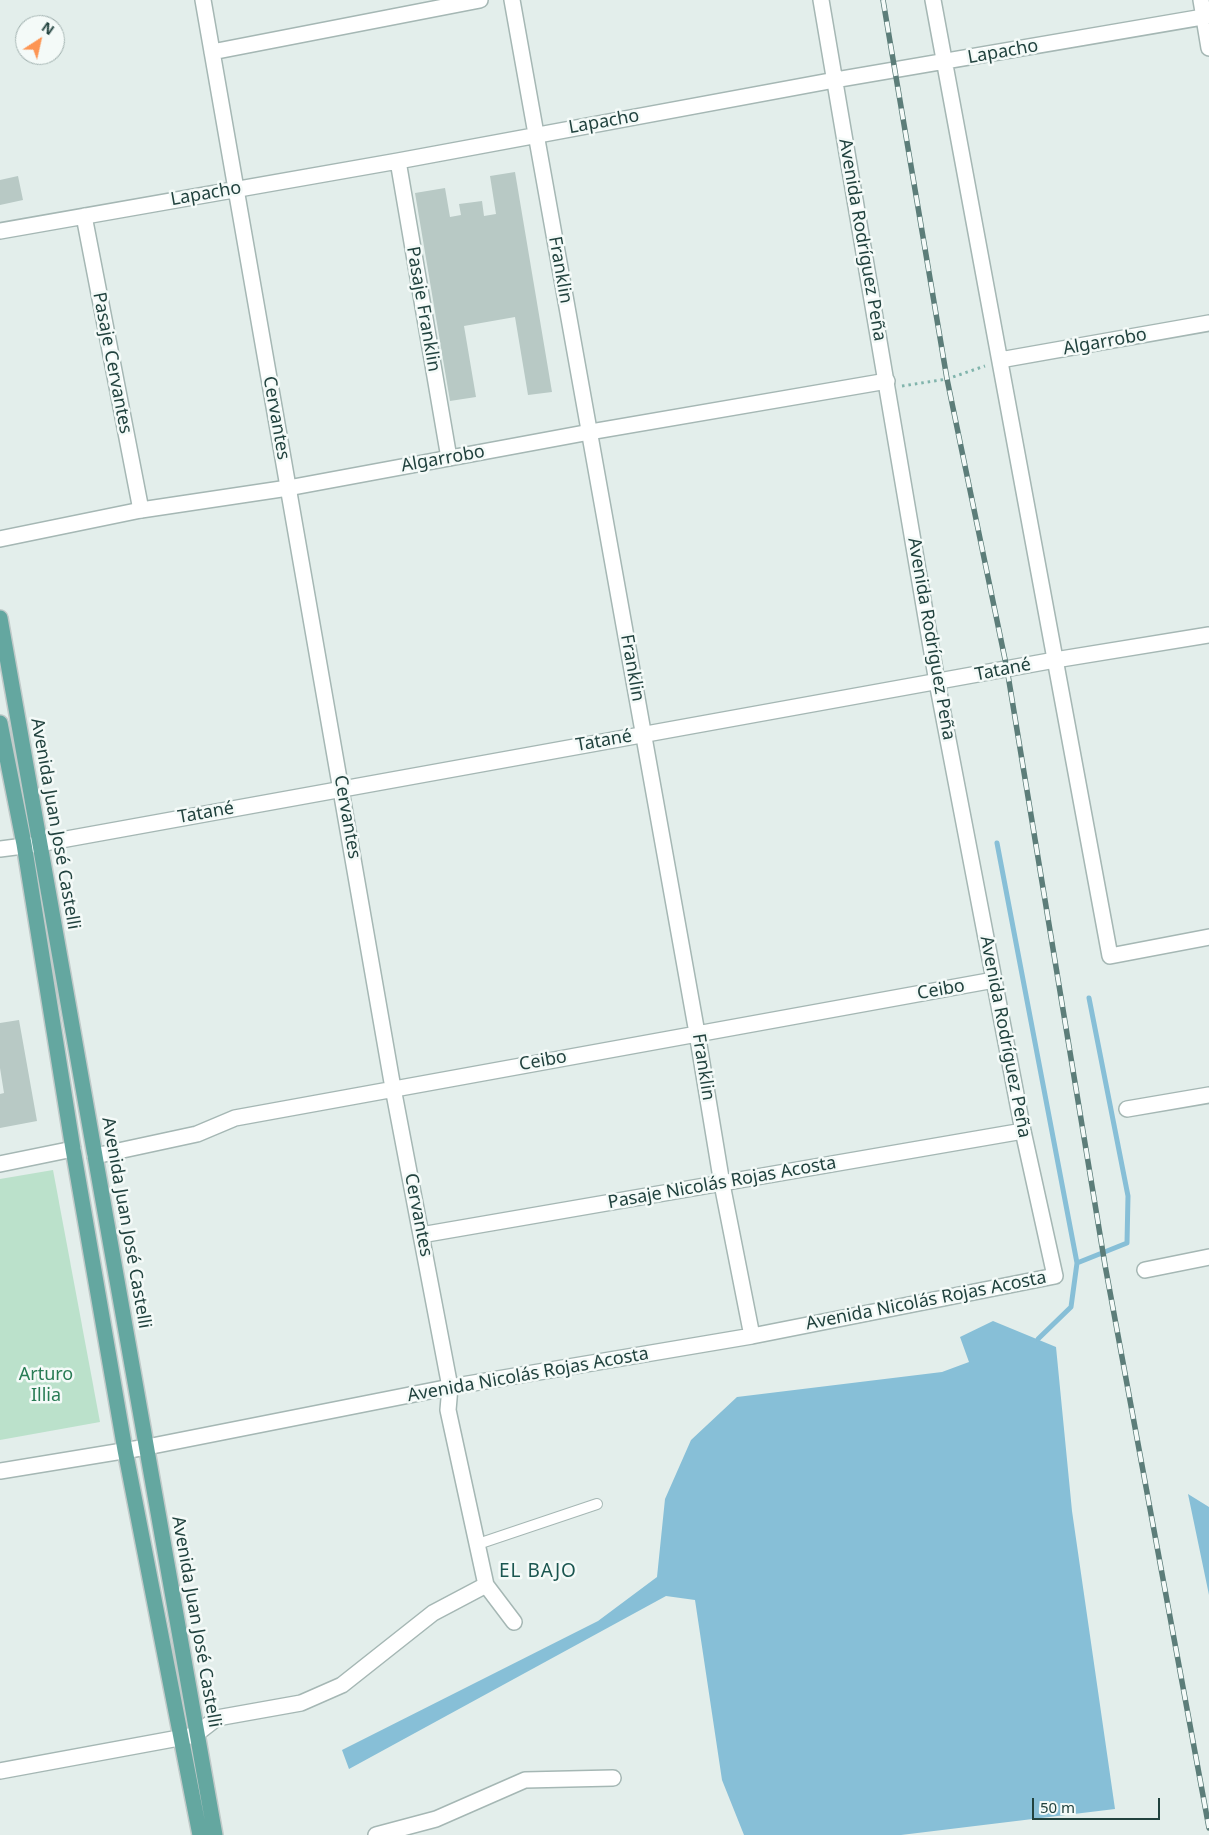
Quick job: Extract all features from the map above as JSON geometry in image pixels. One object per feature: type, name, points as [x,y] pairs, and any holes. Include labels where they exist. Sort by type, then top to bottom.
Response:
[{"type":"main road","name":"Avenida Juan José Castelli","points":[[0,618],[72,1150],[125,1450],[189,1736],[215,1835]]},
{"type":"main road","name":"Avenida Juan José Castelli","points":[[0,723],[32,844],[95,1156],[147,1447],[189,1736],[200,1835]]},
{"type":"street","name":"Cervantes","points":[[203,0],[393,1088],[450,1387],[448,1410],[486,1586],[514,1622]]},
{"type":"street","points":[[212,52],[480,0]]},
{"type":"street","name":"Franklin","points":[[512,0],[644,733],[722,1184],[752,1336]]},
{"type":"street","name":"Avenida Rodríguez Peña","points":[[821,0],[938,682],[1023,1131],[1055,1276]]},
{"type":"street","points":[[933,0],[1110,956],[1209,937]]},
{"type":"street","points":[[1201,0],[1207,16],[1209,48]]},
{"type":"street","name":"Lapacho","points":[[0,231],[398,161],[835,80],[1207,16]]},
{"type":"street","name":"Pasaje Franklin","points":[[398,161],[448,458]]},
{"type":"street","name":"Pasaje Cervantes","points":[[84,216],[140,510]]},
{"type":"street","name":"Algarrobo","points":[[1000,360],[1209,323]]},
{"type":"street","name":"Algarrobo","points":[[0,538],[140,510],[288,488],[590,432],[887,381]]},
{"type":"street","name":"Tatané","points":[[0,849],[1055,660],[1209,635]]},
{"type":"street","name":"Ceibo","points":[[95,1156],[197,1134],[236,1118],[994,980]]},
{"type":"street","points":[[1128,1109],[1209,1094]]},
{"type":"street","name":"Pasaje Nicolás Rojas Acosta","points":[[421,1235],[1023,1131]]},
{"type":"street","points":[[0,1164],[72,1150]]},
{"type":"street","points":[[1145,1270],[1209,1257]]},
{"type":"street","name":"Avenida Nicolás Rojas Acosta","points":[[0,1471],[147,1447],[450,1387],[752,1336],[1055,1276]]},
{"type":"street","points":[[0,1771],[189,1736],[217,1718],[301,1703],[342,1685],[433,1613],[486,1586]]},
{"type":"street","points":[[376,1835],[436,1820],[525,1780],[612,1778]]},
{"type":"lane","points":[[478,1544],[597,1504]]},
{"type":"path","points":[[887,381],[902,386],[947,379],[1000,360]]},
{"type":"green space","name":"Arturo Illia","points":[[53,1170],[100,1422],[0,1440],[0,1179]]},
{"type":"water","points":[[993,1321],[1056,1347],[1072,1511],[1115,1809],[901,1835],[744,1835],[722,1780],[695,1600],[666,1596],[349,1769],[342,1750],[598,1621],[657,1577],[665,1499],[691,1440],[737,1397],[942,1372],[969,1362],[960,1337]]},
{"type":"water","points":[[1188,1494],[1209,1507],[1209,1595]]},
{"type":"building","points":[[515,172],[552,392],[528,395],[515,317],[464,326],[476,397],[450,401],[415,193],[445,188],[450,217],[461,215],[459,204],[482,201],[484,216],[496,214],[490,176]]},
{"type":"building","points":[[18,176],[23,200],[0,205],[0,180]]},
{"type":"building","points":[[19,1020],[37,1121],[0,1128],[0,1094],[4,1093],[0,1068],[0,1023]]},
{"type":"waterway","points":[[997,843],[1077,1263],[1071,1307],[1038,1339]]},
{"type":"waterway","points":[[1077,1263],[1127,1243],[1128,1196],[1089,998]]},
{"type":"railway","points":[[883,0],[947,379],[1007,669],[1105,1265],[1209,1828]]},
{"type":"district","name":"EL BAJO","points":[[538,1572]]}]
